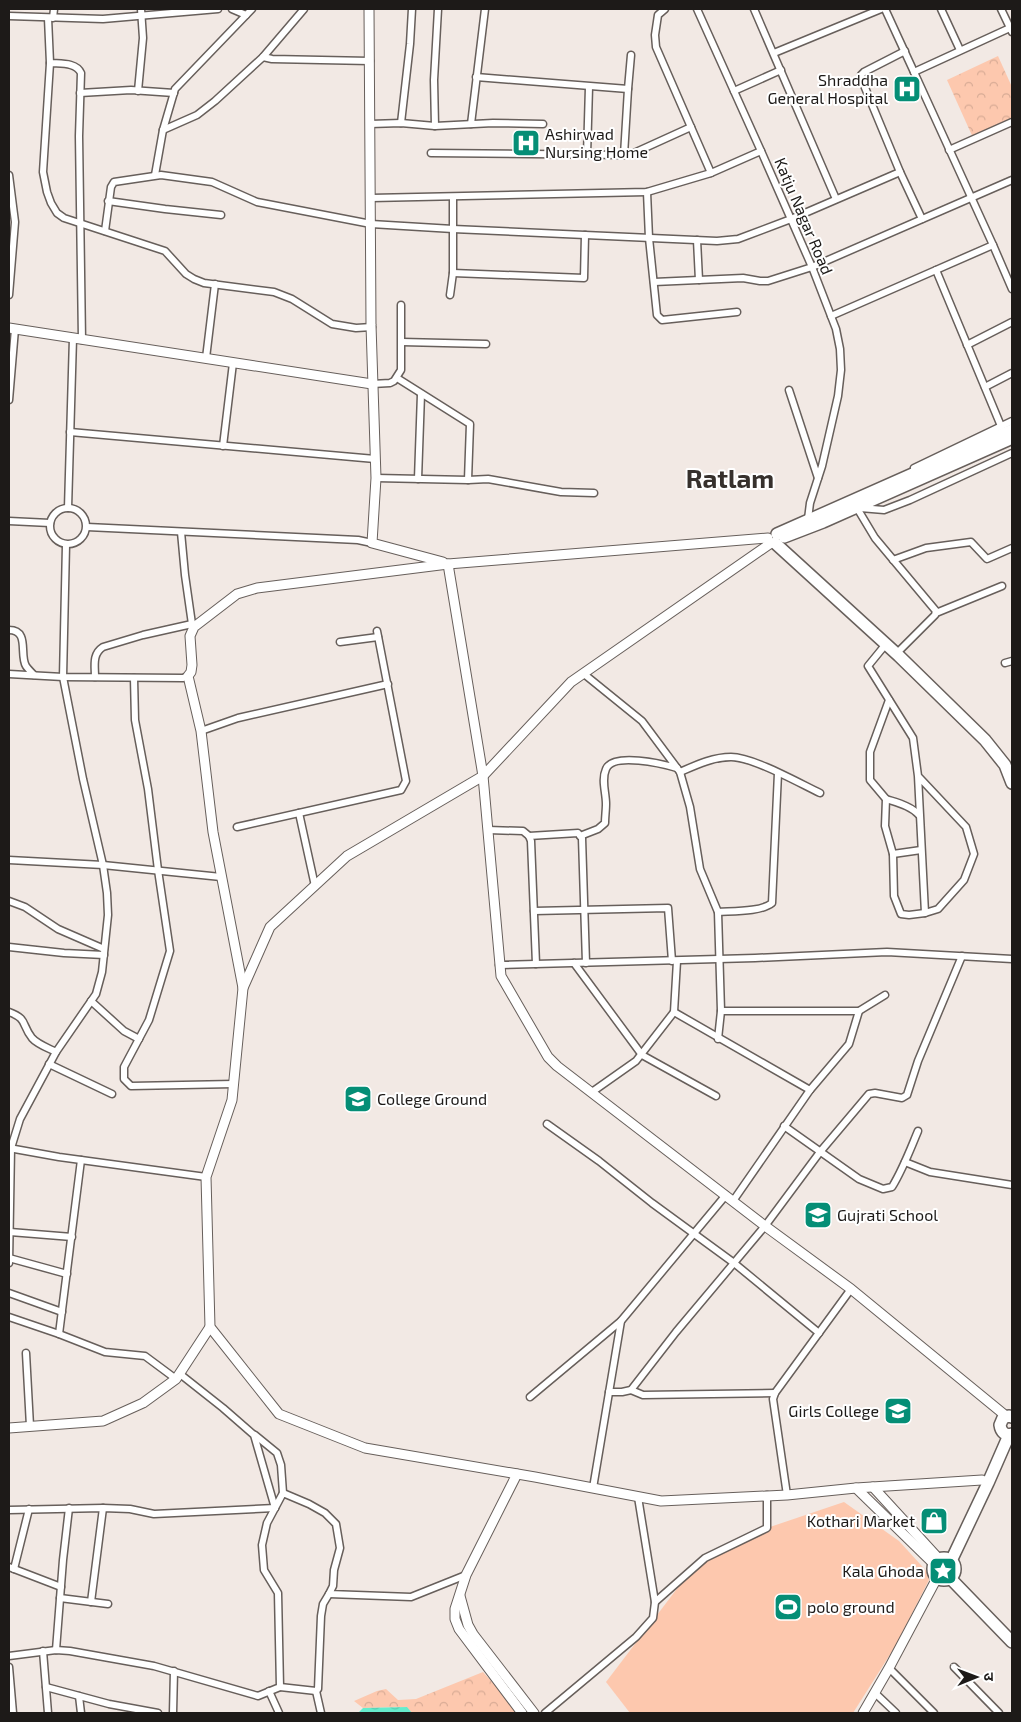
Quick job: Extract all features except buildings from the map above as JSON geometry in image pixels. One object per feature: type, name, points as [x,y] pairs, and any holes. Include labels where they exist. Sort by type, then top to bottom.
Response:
[{"type":"highway","points":[[775,539],[800,532],[856,503],[1012,430]]},
{"type":"highway","points":[[775,539],[808,519],[856,503],[1012,438]]},
{"type":"highway","points":[[775,539],[886,644],[899,651],[985,740],[1005,765],[1012,783]]},
{"type":"highway","points":[[775,539],[899,651],[989,737],[1011,763]]},
{"type":"highway","points":[[1008,1434],[1000,1425],[1003,1418],[1010,1414]]},
{"type":"highway","points":[[942,1561],[982,1480],[1008,1434]]},
{"type":"highway","points":[[942,1561],[955,1568],[952,1576],[945,1580],[937,1578],[933,1570],[942,1561],[988,1483],[1008,1434]]},
{"type":"highway","points":[[952,1576],[1012,1635]]},
{"type":"highway","points":[[952,1576],[1012,1642]]},
{"type":"main road","points":[[369,9],[372,384],[376,478],[372,543],[448,564]]},
{"type":"main road","points":[[12,328],[372,384]]},
{"type":"main road","points":[[9,1428],[103,1421],[143,1403],[178,1377],[210,1327],[206,1177],[232,1100],[243,988],[213,832],[201,731],[188,676],[192,665],[190,636],[193,625],[237,594],[258,588],[448,564],[775,539]]},
{"type":"main road","points":[[243,988],[270,927],[347,856],[483,776],[571,682],[775,539]]},
{"type":"main road","points":[[448,564],[483,776],[501,976],[548,1057],[765,1226],[851,1289],[1010,1414]]},
{"type":"main road","points":[[210,1327],[279,1414],[365,1448],[638,1497],[672,1501],[787,1495],[856,1488],[982,1480]]},
{"type":"main road","points":[[517,1474],[466,1575],[455,1609],[455,1619],[459,1629],[522,1713]]},
{"type":"main road","points":[[873,1487],[942,1561]]},
{"type":"main road","points":[[856,1488],[942,1561]]},
{"type":"main road","points":[[863,1713],[937,1578]]},
{"type":"main road","points":[[460,1596],[468,1626],[473,1634],[534,1713]]},
{"type":"street","points":[[54,9],[51,18],[50,63],[43,160],[44,182],[51,203],[57,213],[80,224],[165,251],[194,279],[283,294],[332,324],[350,327],[372,327]]},
{"type":"street","points":[[9,16],[103,19],[142,12],[218,9]]},
{"type":"street","points":[[232,9],[246,15]]},
{"type":"street","points":[[155,176],[163,130],[174,92],[252,9]]},
{"type":"street","points":[[163,130],[197,115],[215,100],[263,58],[304,9]]},
{"type":"street","points":[[401,123],[412,9]]},
{"type":"street","points":[[435,126],[434,80],[438,9]]},
{"type":"street","points":[[471,124],[485,9]]},
{"type":"street","points":[[665,9],[658,15],[655,35],[656,47],[711,173]]},
{"type":"street","points":[[696,9],[761,151]]},
{"type":"street","points":[[754,9],[836,199]]},
{"type":"street","points":[[774,53],[881,9]]},
{"type":"street","points":[[885,9],[1012,289]]},
{"type":"street","points":[[941,9],[960,50]]},
{"type":"street","points":[[914,72],[960,50],[1012,29],[1001,9]]},
{"type":"street","points":[[138,91],[142,12]]},
{"type":"street","points":[[905,51],[861,75],[862,82],[900,172],[922,219]]},
{"type":"street","points":[[624,155],[631,55]]},
{"type":"street","points":[[263,58],[370,61]]},
{"type":"street","points":[[50,63],[78,67],[81,72],[78,339],[70,432],[68,508]]},
{"type":"street","points":[[734,91],[781,70]]},
{"type":"street","points":[[476,77],[628,90]]},
{"type":"street","points":[[587,155],[589,87]]},
{"type":"street","points":[[80,93],[174,92]]},
{"type":"street","points":[[949,150],[1012,122]]},
{"type":"street","points":[[370,124],[401,123],[435,126],[543,124]]},
{"type":"street","points":[[431,153],[624,155],[636,152],[691,127]]},
{"type":"street","name":"Katju Nagar Road","points":[[371,198],[647,192],[711,173],[761,151],[812,268],[836,329],[840,349],[841,370],[838,396],[810,503],[808,519]]},
{"type":"street","points":[[105,231],[108,200],[114,182],[161,175],[212,182],[257,202],[371,224],[454,230],[717,241],[738,239],[791,219],[900,172]]},
{"type":"street","points":[[9,175],[16,222],[9,295]]},
{"type":"street","points":[[654,282],[743,278],[765,282],[812,268],[1012,180]]},
{"type":"street","points":[[647,192],[649,238],[657,315],[662,320],[737,312]]},
{"type":"street","points":[[450,295],[453,273],[454,197]]},
{"type":"street","points":[[108,200],[221,215]]},
{"type":"street","points":[[453,273],[584,278],[585,235]]},
{"type":"street","points":[[697,240],[699,280]]},
{"type":"street","points":[[831,316],[993,244]]},
{"type":"street","points":[[936,270],[1001,426]]},
{"type":"street","points":[[206,358],[215,284]]},
{"type":"street","points":[[372,384],[390,383],[397,378],[401,370],[401,305]]},
{"type":"street","points":[[967,345],[1012,322]]},
{"type":"street","points":[[9,400],[12,328]]},
{"type":"street","points":[[402,342],[486,344]]},
{"type":"street","points":[[223,446],[233,363]]},
{"type":"street","points":[[985,387],[1012,373]]},
{"type":"street","points":[[397,378],[470,424],[468,480]]},
{"type":"street","points":[[789,390],[818,478]]},
{"type":"street","points":[[418,479],[421,394]]},
{"type":"street","points":[[856,503],[882,483],[1012,421]]},
{"type":"street","points":[[70,432],[375,459]]},
{"type":"street","points":[[856,503],[884,510],[1012,453]]},
{"type":"street","points":[[376,478],[488,479],[561,492],[594,493]]},
{"type":"street","points":[[856,503],[875,538],[936,613]]},
{"type":"street","points":[[68,508],[74,509],[84,516],[87,527],[86,533],[78,542],[66,545],[60,543],[52,535],[50,523],[56,512],[68,508]]},
{"type":"street","points":[[9,521],[50,523]]},
{"type":"street","points":[[87,527],[358,540],[372,543]]},
{"type":"street","points":[[96,678],[96,653],[103,647],[143,635],[193,625],[185,575],[181,532]]},
{"type":"street","points":[[893,560],[926,548],[971,542],[988,560],[1012,548]]},
{"type":"street","points":[[9,1263],[10,1148],[20,1119],[49,1064],[91,1002],[100,983],[108,915],[104,865],[83,779],[63,677],[66,545]]},
{"type":"street","points":[[899,651],[936,613],[1002,586]]},
{"type":"street","points":[[9,630],[17,632],[21,636],[24,643],[25,666],[34,675]]},
{"type":"street","points":[[237,827],[401,790],[405,786],[406,781],[378,634],[340,642]]},
{"type":"street","points":[[886,644],[868,666],[912,738],[918,776],[925,913]]},
{"type":"street","points":[[9,674],[96,678],[183,678],[188,676]]},
{"type":"street","points":[[584,674],[642,721],[678,770],[690,807],[700,869],[718,912],[721,1011],[718,1039]]},
{"type":"street","points":[[134,678],[135,720],[148,789],[170,956],[149,1020],[124,1067],[124,1079],[131,1086],[234,1084]]},
{"type":"street","points":[[201,731],[238,718],[388,684]]},
{"type":"street","points":[[889,700],[870,752],[870,780],[886,799],[902,804],[920,815]]},
{"type":"street","points":[[580,836],[598,829],[605,823],[604,782],[606,768],[611,763],[637,760],[656,762],[678,770],[701,762],[734,757],[778,773],[820,794]]},
{"type":"street","points":[[718,912],[760,909],[772,903],[778,773]]},
{"type":"street","points":[[886,799],[885,826],[893,854],[894,896],[901,914],[925,913],[938,909],[964,880],[974,854],[966,827],[918,776]]},
{"type":"street","points":[[299,813],[314,886]]},
{"type":"street","points":[[488,830],[522,831],[529,836],[531,841],[536,964]]},
{"type":"street","points":[[529,836],[578,833],[582,838],[586,963]]},
{"type":"street","points":[[893,854],[921,850]]},
{"type":"street","points":[[9,860],[104,865],[221,877]]},
{"type":"street","points":[[9,900],[25,907],[58,928],[104,952]]},
{"type":"street","points":[[534,910],[668,908],[675,961],[674,1012],[636,1061],[592,1092]]},
{"type":"street","points":[[9,947],[64,953],[104,952]]},
{"type":"street","points":[[499,965],[675,961],[887,952],[1012,959]]},
{"type":"street","points":[[631,1390],[676,1332],[765,1226],[820,1152],[869,1094],[875,1093],[902,1098],[907,1095],[918,1061],[962,956]]},
{"type":"street","points":[[574,963],[642,1055],[716,1096]]},
{"type":"street","points":[[721,1011],[859,1011],[885,995]]},
{"type":"street","points":[[91,1002],[124,1031],[139,1039]]},
{"type":"street","points":[[530,1397],[621,1321],[694,1233],[729,1198],[810,1090],[849,1044],[859,1011]]},
{"type":"street","points":[[9,1012],[20,1017],[31,1037],[56,1052]]},
{"type":"street","points":[[674,1012],[718,1039],[810,1090]]},
{"type":"street","points":[[49,1064],[112,1094]]},
{"type":"street","points":[[547,1124],[734,1263],[819,1333]]},
{"type":"street","points":[[784,1126],[859,1178],[883,1189],[892,1187],[918,1131]]},
{"type":"street","points":[[10,1148],[206,1177]]},
{"type":"street","points":[[59,1334],[81,1160]]},
{"type":"street","points":[[905,1162],[930,1172],[1012,1185]]},
{"type":"street","points":[[10,1232],[72,1237]]},
{"type":"street","points":[[9,1258],[67,1274]]},
{"type":"street","points":[[787,1495],[773,1399],[775,1393],[851,1289]]},
{"type":"street","points":[[9,1293],[62,1312]]},
{"type":"street","points":[[9,1316],[105,1352],[145,1356],[223,1408],[277,1453],[281,1465],[284,1493],[267,1523],[262,1546],[264,1570],[278,1593],[280,1687]]},
{"type":"street","points":[[593,1488],[621,1321]]},
{"type":"street","points":[[26,1353],[30,1426]]},
{"type":"street","points":[[609,1392],[631,1390],[643,1395],[775,1393]]},
{"type":"street","points":[[254,1435],[275,1508]]},
{"type":"street","points":[[284,1493],[325,1513],[336,1524],[340,1548],[334,1570],[334,1586],[323,1604],[321,1616],[319,1685],[316,1691],[321,1713]]},
{"type":"street","points":[[655,1602],[705,1558],[767,1528],[767,1495]]},
{"type":"street","points":[[545,1713],[636,1637],[653,1618],[655,1602],[638,1497]]},
{"type":"street","points":[[56,1650],[68,1508]]},
{"type":"street","points":[[9,1510],[103,1508],[130,1509],[154,1514],[275,1508]]},
{"type":"street","points":[[92,1602],[103,1508]]},
{"type":"street","points":[[28,1509],[12,1568],[61,1587]]},
{"type":"street","points":[[329,1594],[411,1597],[466,1575]]},
{"type":"street","points":[[60,1598],[108,1604]]},
{"type":"street","points":[[9,1656],[43,1651],[70,1651],[174,1671],[258,1696],[280,1687],[316,1691]]},
{"type":"street","points":[[43,1651],[48,1713]]},
{"type":"street","points":[[9,1666],[13,1713]]},
{"type":"street","points":[[954,1667],[1000,1713]]},
{"type":"street","points":[[889,1668],[934,1713]]},
{"type":"street","points":[[173,1713],[174,1671]]},
{"type":"street","points":[[46,1688],[135,1711],[158,1713]]},
{"type":"street","points":[[269,1691],[279,1713]]},
{"type":"street","points":[[875,1692],[896,1713]]},
{"type":"street","points":[[79,1696],[81,1713]]},
{"type":"green space","points":[[998,56],[1012,87],[1012,122],[974,140],[947,80]]},
{"type":"green space","name":"polo ground","points":[[844,1502],[899,1541],[931,1576],[896,1645],[853,1713],[630,1713],[606,1682],[692,1569],[705,1558],[767,1528]]},
{"type":"green space","points":[[483,1672],[520,1713],[412,1713],[406,1707],[363,1708],[354,1701],[386,1689],[398,1700],[416,1699]]},
{"type":"water","points":[[407,1707],[412,1713],[358,1713],[363,1708]]},
{"type":"place","name":"Shraddha General Hospital","points":[[907,89]]},
{"type":"place","name":"Ashirwad Nursing Home","points":[[526,143]]},
{"type":"place","name":"College Ground","points":[[358,1099]]},
{"type":"place","name":"Gujrati School","points":[[818,1215]]},
{"type":"place","name":"Girls College","points":[[898,1411]]},
{"type":"place","name":"Kothari Market","points":[[934,1521]]},
{"type":"place","name":"Kala Ghoda","points":[[943,1571]]},
{"type":"place","name":"polo ground","points":[[788,1607]]},
{"type":"district","name":"Ratlam","points":[[730,479]]}]
